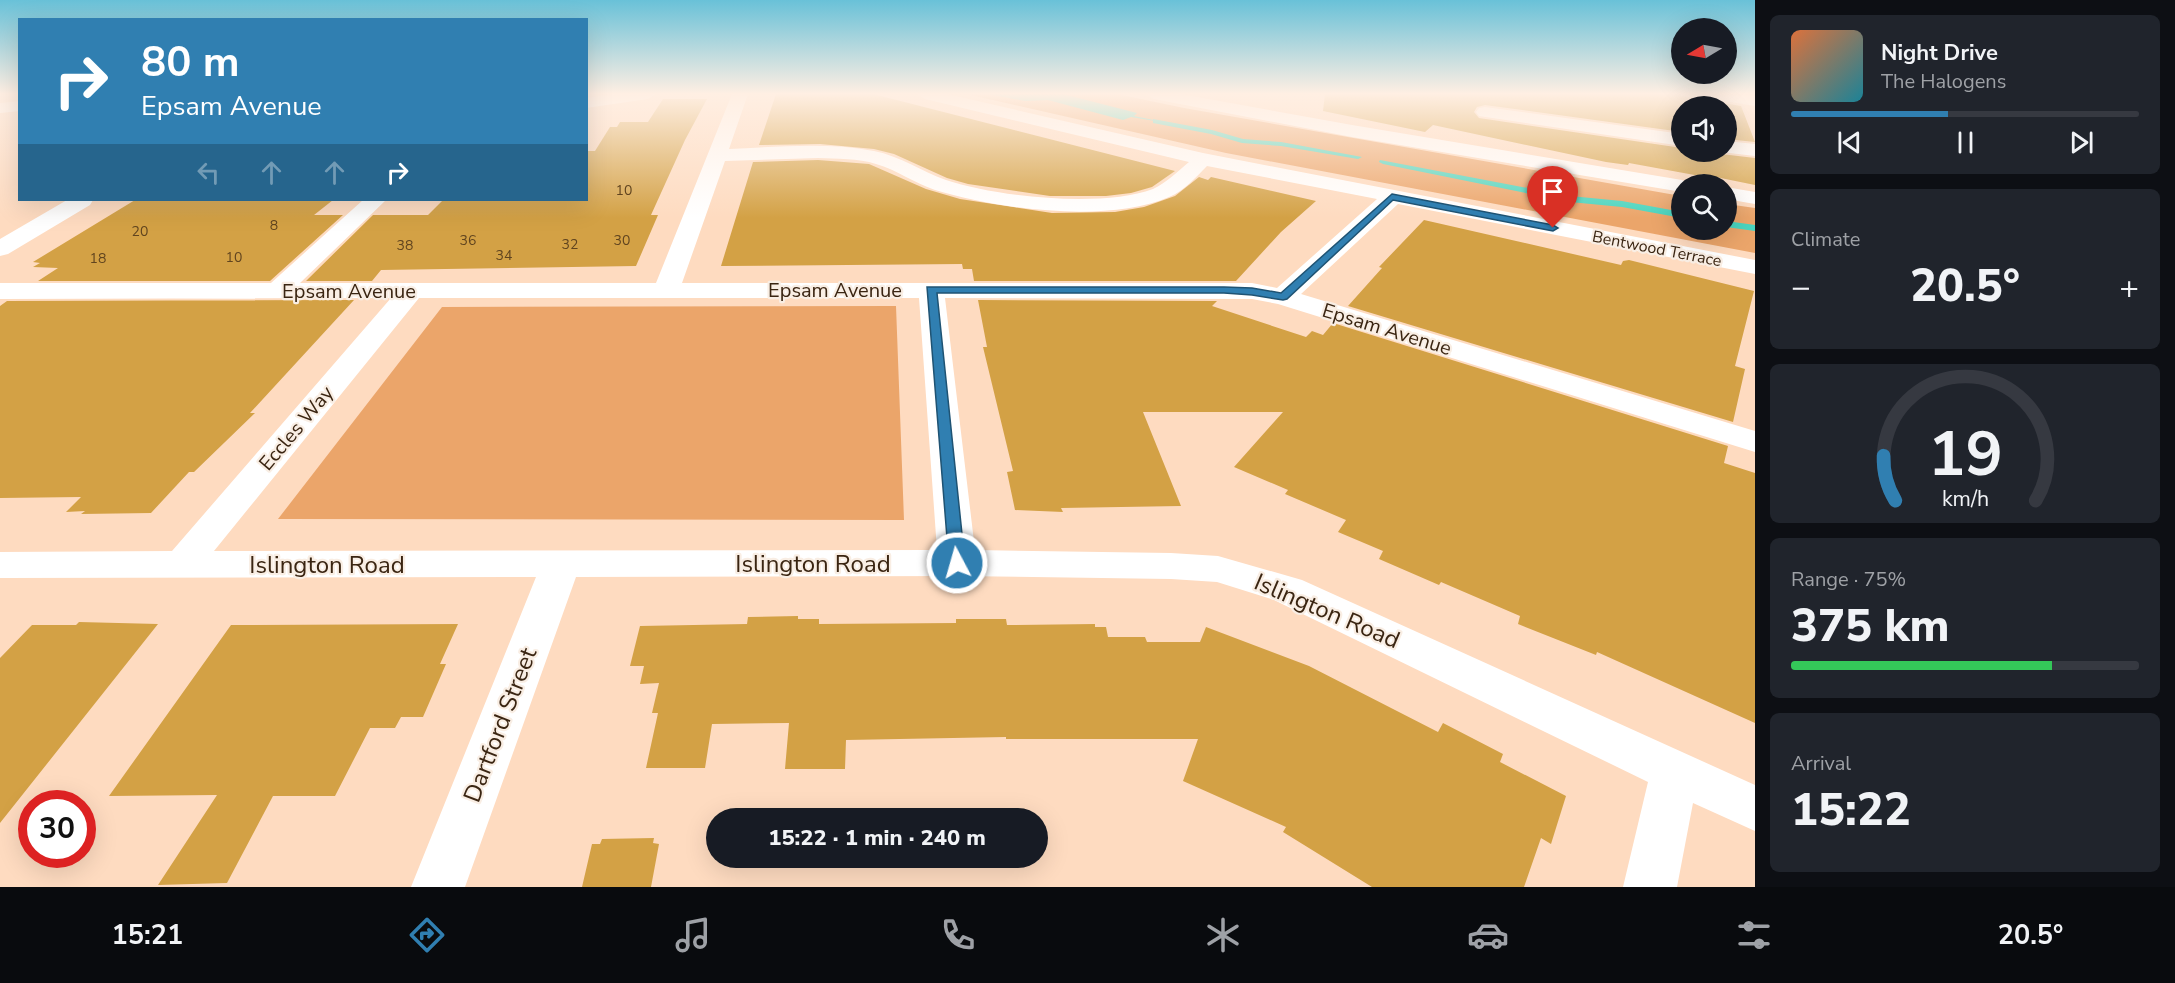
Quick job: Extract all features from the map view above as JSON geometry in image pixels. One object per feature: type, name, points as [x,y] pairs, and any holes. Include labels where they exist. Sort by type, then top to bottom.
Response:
[{"type":"main road","points":[[666,290],[726,135]]},
{"type":"main road","name":"Bentwood Terrace","points":[[1102,135],[1203,159],[1755,267]]},
{"type":"main road","points":[[1456,135],[1671,184]]},
{"type":"main road","points":[[1650,135],[1671,138]]},
{"type":"main road","points":[[1737,148],[1755,150]]},
{"type":"main road","points":[[719,154],[866,156],[890,162],[934,183],[972,194],[1017,201],[1065,203],[1119,202],[1150,196],[1176,183],[1203,159]]},
{"type":"main road","points":[[1737,195],[1755,198]]},
{"type":"main road","points":[[1283,297],[1392,197]]},
{"type":"main road","points":[[0,249],[80,201]]},
{"type":"main road","points":[[277,291],[374,201]]},
{"type":"main road","points":[[931,290],[957,563]]},
{"type":"main road","name":"Epsam Avenue","points":[[0,291],[1252,291],[1283,297],[1755,442]]},
{"type":"main road","name":"Eccles Way","points":[[182,565],[411,291]]},
{"type":"main road","name":"Islington Road","points":[[0,565],[957,563],[1197,567],[1247,577],[1288,590],[1755,809]]},
{"type":"main road","name":"Dartford Street","points":[[438,887],[561,564]]},
{"type":"main road","points":[[1650,887],[1675,771]]},
{"type":"shaded area","points":[[1148,135],[1339,135],[1671,194],[1671,237],[1226,153]]},
{"type":"shaded area","points":[[1737,205],[1755,208],[1755,253],[1686,240],[1737,240]]},
{"type":"shaded area","points":[[896,306],[904,520],[278,519],[442,307]]},
{"type":"building","points":[[605,135],[687,135],[651,215],[658,215],[636,266],[381,270],[372,281],[306,281],[373,215],[428,215],[442,201],[588,201],[588,151],[595,151]]},
{"type":"building","points":[[762,135],[1035,135],[1175,171],[1152,187],[1131,193],[1106,196],[1050,196],[968,184],[947,178],[894,154],[874,149],[820,144],[759,145]]},
{"type":"building","points":[[1482,135],[1597,135],[1671,146],[1671,162],[1737,162],[1737,156],[1755,158],[1755,185],[1737,181],[1737,174],[1689,174],[1629,163],[1628,165]]},
{"type":"building","points":[[1737,135],[1752,135],[1755,142],[1737,140]]},
{"type":"building","points":[[818,160],[869,164],[926,189],[960,199],[1052,213],[1115,212],[1144,207],[1175,196],[1199,177],[1208,180],[1211,177],[1316,201],[1281,232],[1236,281],[974,281],[972,269],[963,269],[962,264],[721,266],[753,162]]},
{"type":"building","points":[[133,201],[332,201],[314,215],[343,215],[270,281],[38,281],[58,268],[33,267],[40,263],[33,262]]},
{"type":"building","points":[[1424,220],[1621,265],[1623,261],[1629,260],[1754,291],[1735,366],[1745,369],[1733,422],[1348,306],[1382,268],[1379,267]]},
{"type":"building","points":[[354,300],[250,413],[255,413],[194,472],[189,472],[151,513],[81,514],[85,511],[66,512],[81,497],[0,498],[0,306],[7,301]]},
{"type":"building","points":[[978,300],[1217,301],[1212,306],[1306,337],[1312,331],[1323,335],[1333,323],[1728,446],[1724,463],[1755,473],[1755,723],[1597,652],[1596,655],[1518,624],[1520,616],[1441,582],[1439,585],[1379,559],[1383,551],[1338,532],[1346,520],[1285,494],[1288,490],[1234,467],[1283,412],[1143,412],[1181,506],[1061,508],[1063,512],[1015,510],[1007,472],[1013,471],[983,347],[987,347]]},
{"type":"building","points":[[798,616],[798,619],[819,619],[819,624],[956,623],[956,619],[1006,619],[1007,625],[1095,624],[1095,627],[1106,627],[1108,637],[1145,637],[1147,642],[1200,642],[1206,627],[1309,666],[1438,732],[1443,723],[1503,754],[1500,762],[1566,796],[1551,844],[1541,838],[1524,887],[1372,887],[1283,832],[1286,827],[1183,781],[1198,739],[1006,739],[1006,737],[846,740],[845,769],[785,769],[789,723],[712,724],[705,768],[646,768],[658,713],[652,713],[659,683],[640,684],[644,666],[630,666],[640,626],[747,624],[748,617]]},
{"type":"building","points":[[79,622],[158,624],[26,790],[18,790],[18,800],[0,823],[0,658],[32,625],[76,625]]},
{"type":"building","points":[[458,624],[440,664],[446,664],[423,717],[401,717],[395,728],[370,728],[335,796],[273,796],[227,883],[158,885],[217,795],[109,796],[231,625]]},
{"type":"building","points":[[654,838],[653,843],[659,844],[651,887],[582,887],[592,844],[600,844],[602,839]]},
{"type":"waterway","points":[[1223,135],[1242,141],[1281,144],[1358,157]]},
{"type":"waterway","points":[[1383,162],[1570,199],[1622,204],[1671,213]]},
{"type":"waterway","points":[[1737,226],[1755,228]]},
{"type":"route","points":[[957,563],[931,290],[1224,290],[1252,291],[1283,297],[1392,197],[1553,228]]}]
